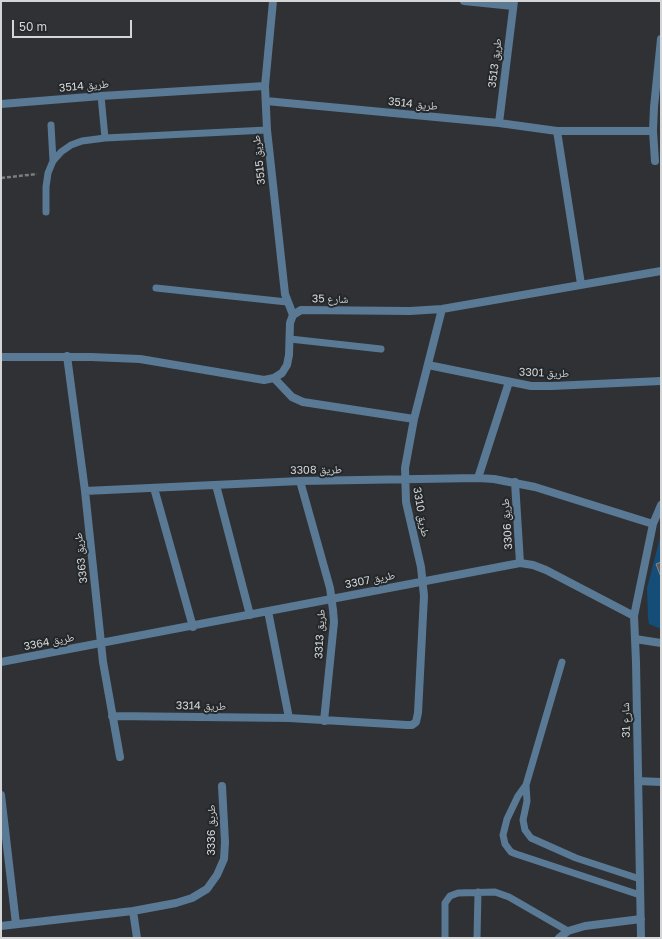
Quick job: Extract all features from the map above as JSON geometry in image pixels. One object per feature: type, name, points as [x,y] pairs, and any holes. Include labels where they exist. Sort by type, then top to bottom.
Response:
[{"type":"street","name":"طريق 3515","points":[[273,1],[266,86],[267,130],[285,294],[293,315]]},
{"type":"street","name":"طريق 3513","points":[[464,1],[513,3],[499,123]]},
{"type":"street","points":[[655,161],[652,131],[661,39]]},
{"type":"street","name":"طريق 3514","points":[[1,104],[101,96],[266,86]]},
{"type":"street","name":"طريق 3514","points":[[266,101],[499,123],[557,131],[652,131]]},
{"type":"street","points":[[557,131],[581,284]]},
{"type":"street","name":"شارع 35","points":[[293,315],[305,309],[410,311],[442,309],[661,271]]},
{"type":"street","name":"طريق 3310","points":[[416,722],[418,718],[424,611],[423,581],[406,502],[404,479],[406,456],[414,419],[442,309]]},
{"type":"street","points":[[1,357],[67,356],[140,359],[264,380],[274,378],[282,373],[287,365],[289,356],[290,323],[293,315]]},
{"type":"street","name":"طريق 3363","points":[[67,356],[85,491],[102,643],[112,716],[120,757]]},
{"type":"street","name":"طريق 3301","points":[[428,365],[531,386],[661,381]]},
{"type":"street","points":[[274,378],[292,397],[303,402],[414,419]]},
{"type":"street","points":[[478,478],[509,382]]},
{"type":"street","name":"طريق 3308","points":[[85,491],[300,482],[478,478],[515,482],[542,489],[653,524]]},
{"type":"street","name":"طريق 3313","points":[[300,482],[332,599],[334,622],[324,721]]},
{"type":"street","name":"طريق 3306","points":[[515,482],[520,563]]},
{"type":"street","points":[[216,485],[250,615]]},
{"type":"street","points":[[154,488],[193,626]]},
{"type":"street","name":"شارع 31","points":[[641,938],[634,616],[653,524],[661,505]]},
{"type":"street","name":"طريق 3307","points":[[102,643],[520,563],[533,564],[546,570],[634,616]]},
{"type":"street","points":[[268,611],[289,718]]},
{"type":"street","points":[[635,639],[661,644]]},
{"type":"street","name":"طريق 3364","points":[[1,662],[102,643]]},
{"type":"street","name":"طريق 3314","points":[[112,716],[289,718],[407,725],[412,725],[416,722]]},
{"type":"street","points":[[638,781],[661,782]]},
{"type":"street","name":"طريق 3336","points":[[1,926],[133,911],[176,903],[192,898],[207,889],[217,875],[224,859],[225,842],[222,786]]},
{"type":"street","points":[[1,795],[16,924]]},
{"type":"street","points":[[133,911],[137,938]]},
{"type":"street","points":[[558,938],[568,931],[585,926],[641,919]]},
{"type":"lane","points":[[101,96],[105,138]]},
{"type":"lane","points":[[51,125],[53,161]]},
{"type":"lane","points":[[46,212],[46,186],[48,173],[53,161],[61,152],[71,145],[82,141],[105,138],[267,130]]},
{"type":"lane","points":[[156,288],[287,302]]},
{"type":"lane","points":[[290,339],[381,349]]},
{"type":"lane","points":[[562,662],[526,785],[518,796],[507,819],[503,835],[505,844],[507,848],[516,854],[640,895]]},
{"type":"lane","points":[[526,785],[527,801],[523,820],[525,830],[531,838],[576,858],[640,879]]},
{"type":"lane","points":[[477,938],[478,892]]},
{"type":"lane","points":[[444,938],[445,903],[450,896],[458,893],[495,892],[509,897],[568,931]]},
{"type":"path","points":[[1,178],[48,173]]},
{"type":"shaded area","points":[[661,534],[661,629],[649,624],[647,588]]},
{"type":"building","points":[[661,562],[661,577],[656,564]]}]
